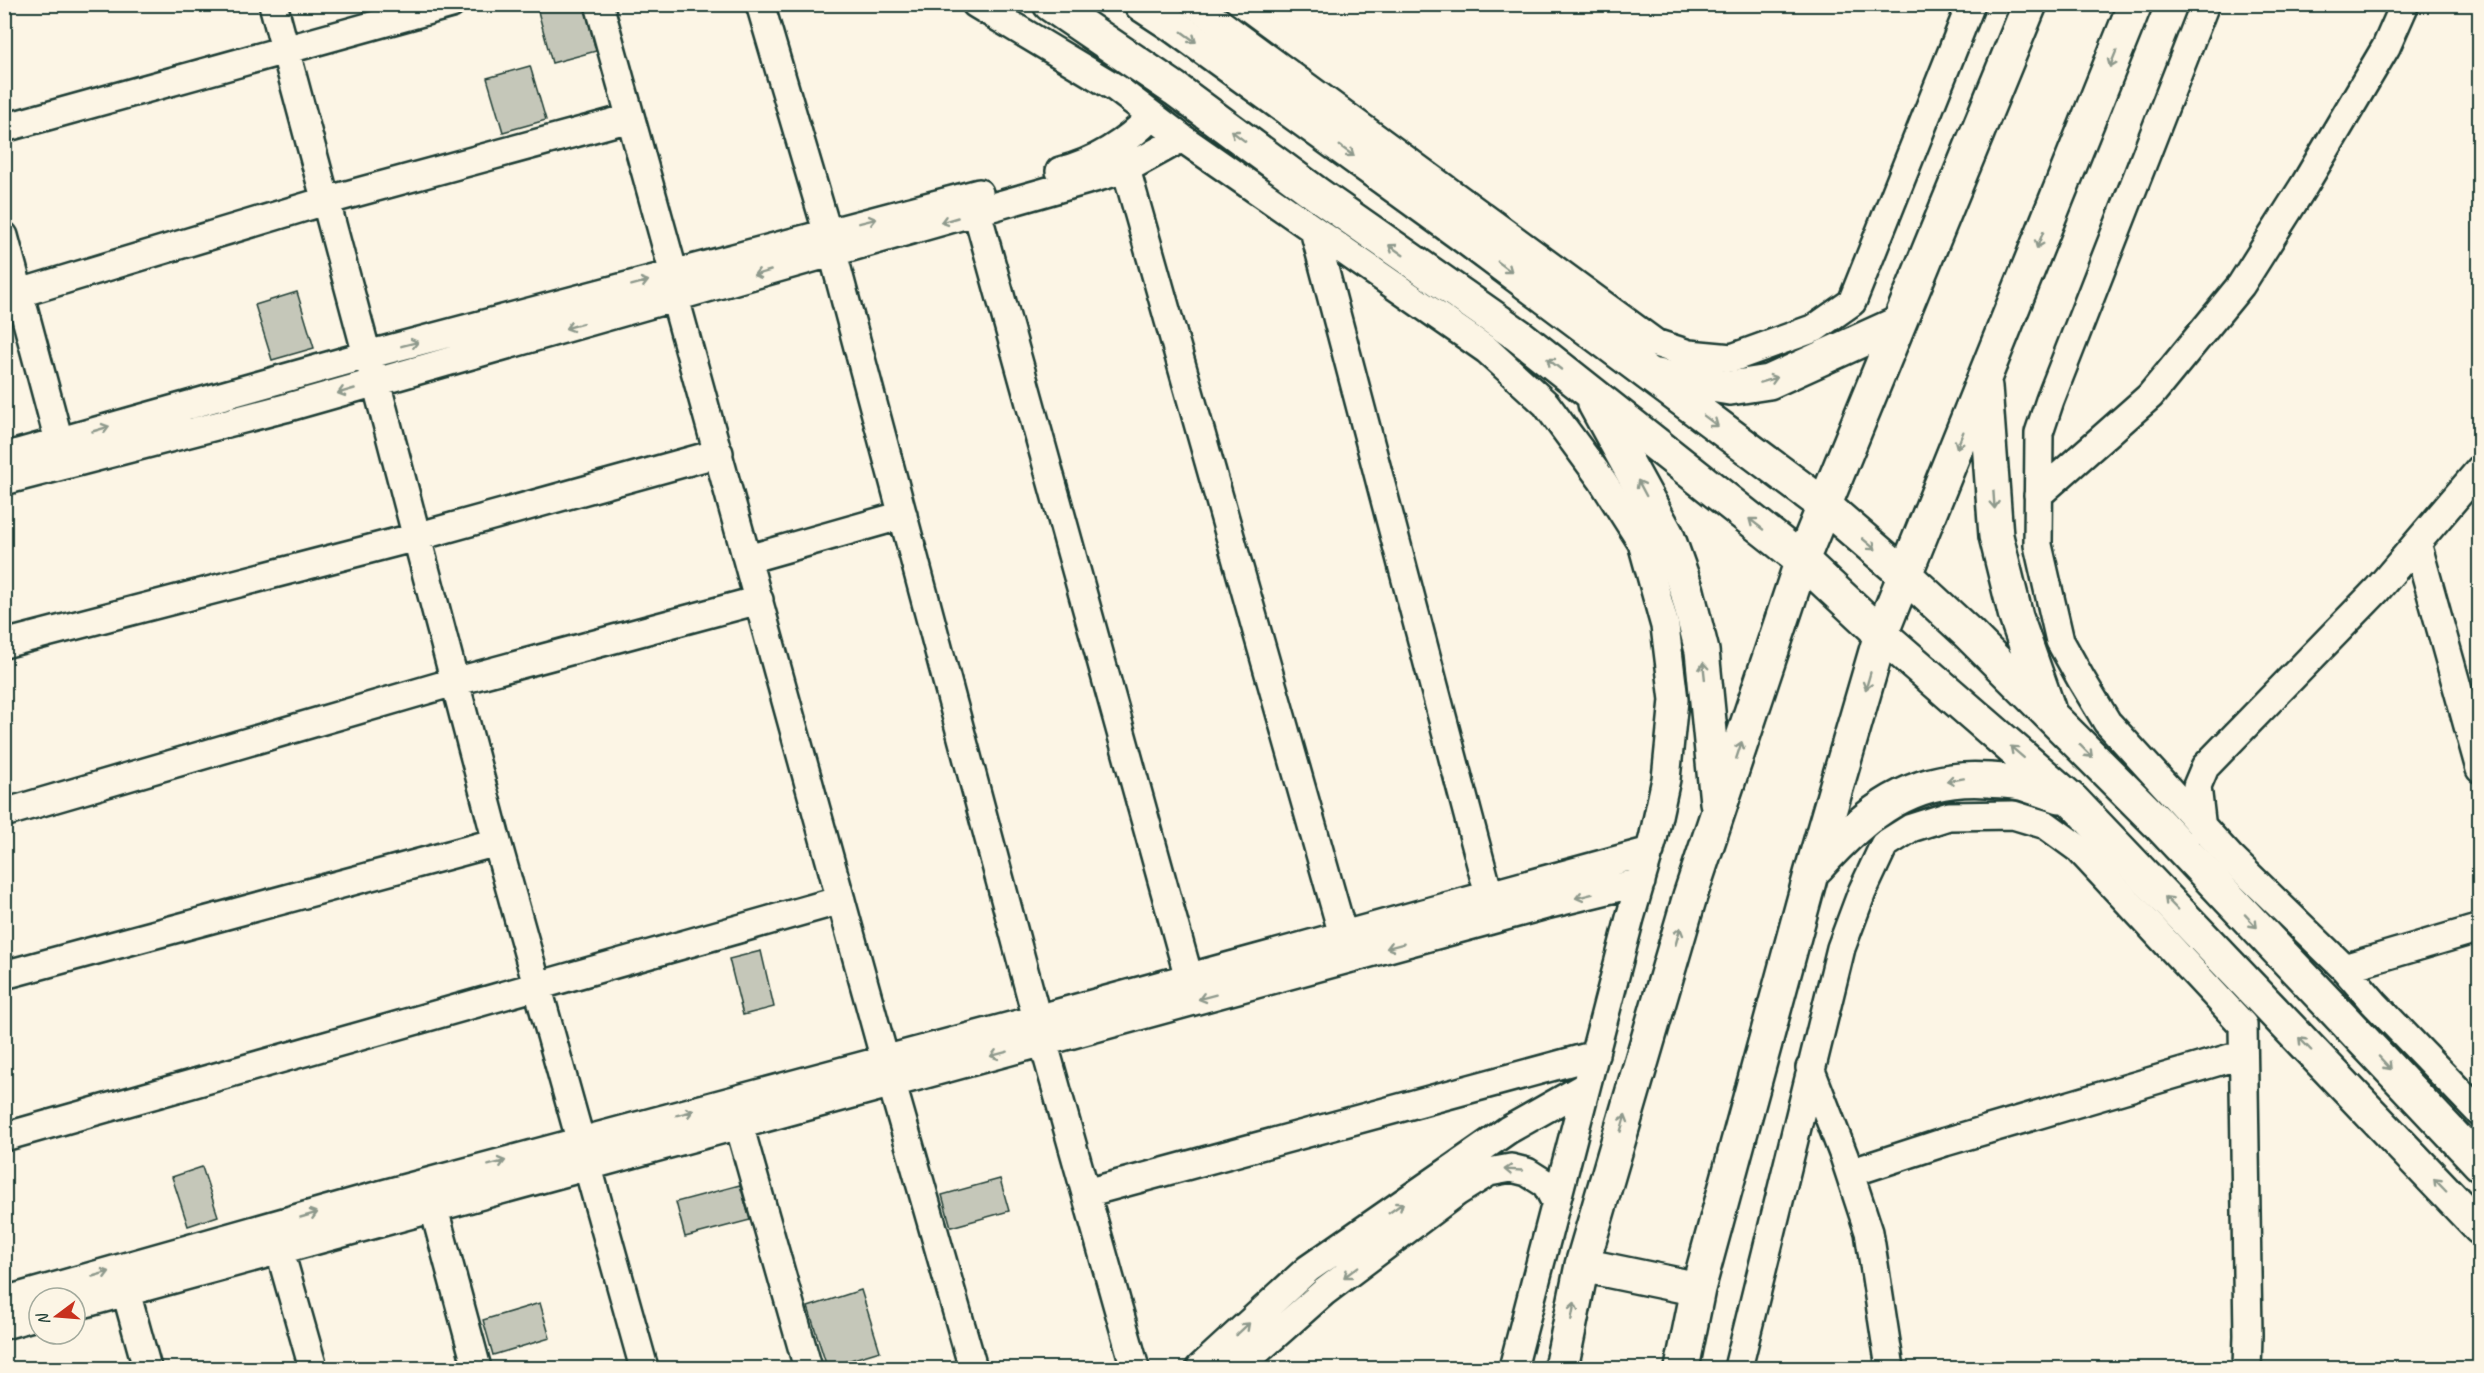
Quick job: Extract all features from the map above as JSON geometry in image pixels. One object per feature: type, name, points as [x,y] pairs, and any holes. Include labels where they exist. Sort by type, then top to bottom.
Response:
[{"type":"main road","points":[[1050,4],[1175,89],[1317,194],[1518,335],[1802,560],[1881,634],[2073,801],[2480,1228]]},
{"type":"main road","points":[[1141,4],[1464,236],[1825,506],[1905,575],[1968,633],[2226,895],[2480,1164]]},
{"type":"main road","points":[[1561,1368],[1582,1265],[1690,896],[1802,560],[2030,4]]},
{"type":"main road","points":[[1682,1368],[1698,1289],[1810,874],[1881,634],[2135,4]]},
{"type":"main road","points":[[1649,375],[1730,388],[1769,382],[1899,323]]},
{"type":"main road","points":[[1984,379],[1996,536],[2016,617],[2050,715]]},
{"type":"main road","points":[[1587,390],[1667,535],[1687,591],[1702,651],[1718,813]]},
{"type":"main road","points":[[1810,874],[1844,836],[1871,814],[1896,797],[1929,785],[1966,778],[2019,783],[2073,801]]},
{"type":"main road","points":[[1582,1265],[1698,1289]]},
{"type":"street","points":[[273,4],[376,382],[497,842],[644,1368]]},
{"type":"street","points":[[4,128],[452,4]]},
{"type":"street","points":[[599,4],[759,600],[889,1072],[974,1368]]},
{"type":"street","points":[[760,4],[830,242],[1040,1030],[1134,1368]]},
{"type":"street","points":[[976,4],[1116,88],[1182,138],[1487,350],[1546,404],[1602,480],[1642,543],[1665,626],[1674,700],[1666,779],[1650,851],[1586,1086],[1514,1368]]},
{"type":"street","points":[[1194,4],[1655,344],[1689,354],[1732,358],[1815,328],[1852,302],[1971,4]]},
{"type":"street","points":[[2205,4],[2039,433],[2037,546],[2060,641],[2108,722],[2231,858],[2344,968],[2374,1003],[2478,1109]]},
{"type":"street","points":[[2038,495],[2150,396],[2241,285],[2305,184],[2380,57],[2405,4]]},
{"type":"street","points":[[4,481],[376,382],[674,286],[830,242],[1072,168],[1112,150],[1136,132],[1152,116]]},
{"type":"street","points":[[20,293],[325,201],[630,118]]},
{"type":"street","points":[[830,242],[977,212],[1126,169],[1182,138]]},
{"type":"street","points":[[1126,169],[1343,935]]},
{"type":"street","points":[[977,212],[1189,978]]},
{"type":"street","points":[[1314,230],[1489,895]]},
{"type":"street","points":[[4,236],[59,441]]},
{"type":"street","points":[[4,457],[367,355],[674,286]]},
{"type":"street","points":[[4,644],[416,537],[719,453]]},
{"type":"street","points":[[2226,895],[2200,823],[2197,786],[2205,767],[2377,590],[2417,543],[2476,483]]},
{"type":"street","points":[[748,559],[903,515]]},
{"type":"street","points":[[2417,543],[2480,769]]},
{"type":"street","points":[[4,813],[454,682],[759,600]]},
{"type":"street","points":[[1738,1368],[1841,948],[1862,892],[1884,845],[1911,828],[1949,816],[2013,815],[2046,825],[2079,849],[2243,1025],[2247,1368]]},
{"type":"street","points":[[4,975],[497,842]]},
{"type":"street","points":[[1040,1030],[1189,978],[1650,851]]},
{"type":"street","points":[[87,1303],[126,1292],[276,1238],[580,1141],[889,1072],[1040,1030],[1641,882]]},
{"type":"street","points":[[4,1137],[842,900]]},
{"type":"street","points":[[2344,968],[2480,928]]},
{"type":"street","points":[[2229,1010],[2232,1173],[2230,1368]]},
{"type":"street","points":[[1086,1193],[1595,1054]]},
{"type":"street","points":[[1850,1173],[1957,1138],[2230,1058]]},
{"type":"street","points":[[1810,1068],[1850,1173],[1869,1232],[1890,1368]]},
{"type":"street","points":[[4,1301],[276,1238],[434,1209],[739,1125],[889,1072]]},
{"type":"street","points":[[1200,1368],[1308,1269],[1508,1130],[1586,1086]]},
{"type":"street","points":[[739,1125],[808,1368]]},
{"type":"street","points":[[1238,1368],[1324,1292],[1457,1192],[1489,1172],[1511,1168],[1527,1172],[1546,1184],[1556,1203]]},
{"type":"street","points":[[434,1209],[477,1368]]},
{"type":"street","points":[[276,1238],[313,1368]]},
{"type":"street","points":[[126,1292],[147,1368]]},
{"type":"street","points":[[4,1325],[27,1318]]},
{"type":"building","points":[[536,4],[584,4],[596,51],[552,63]]},
{"type":"building","points":[[530,66],[546,120],[503,132],[487,78]]},
{"type":"building","points":[[297,292],[314,348],[272,360],[255,305]]},
{"type":"building","points":[[761,951],[774,1007],[743,1015],[729,959]]},
{"type":"building","points":[[202,1167],[218,1216],[188,1226],[172,1177]]},
{"type":"building","points":[[1000,1179],[1009,1211],[951,1227],[942,1195]]},
{"type":"building","points":[[740,1185],[750,1220],[685,1237],[676,1202]]},
{"type":"building","points":[[861,1290],[880,1351],[827,1367],[808,1307]]},
{"type":"building","points":[[540,1303],[550,1338],[493,1355],[483,1320]]}]
